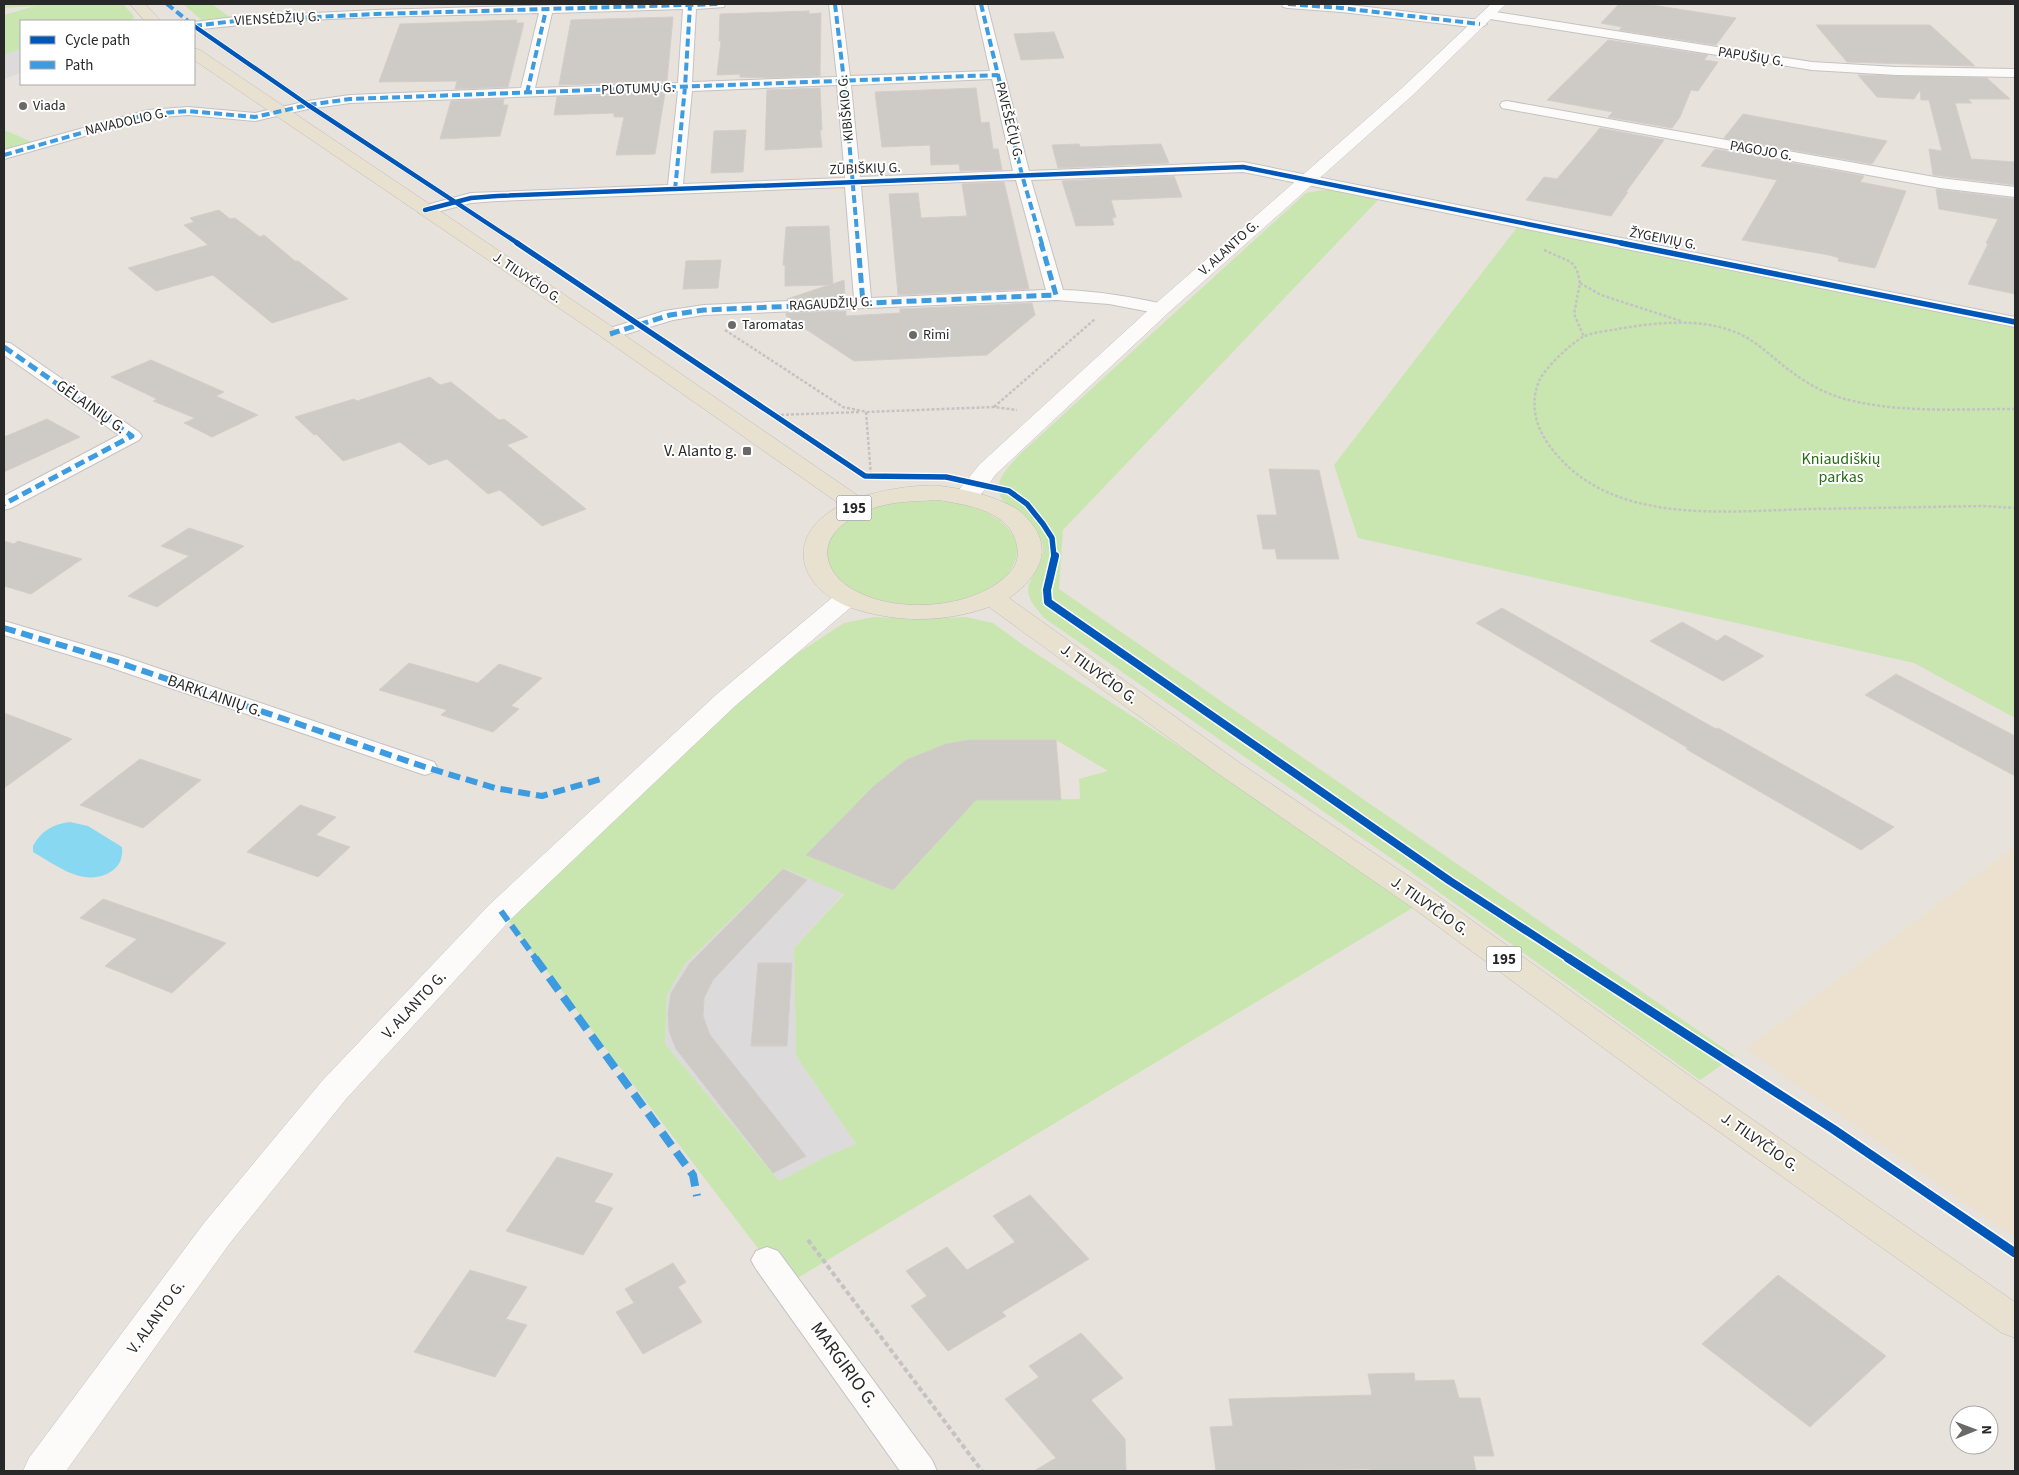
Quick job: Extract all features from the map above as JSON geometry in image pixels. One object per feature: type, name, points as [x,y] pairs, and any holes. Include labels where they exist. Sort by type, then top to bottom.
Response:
[{"type":"main road","points":[[137,4],[151,20]]},
{"type":"main road","name":"V. ALANTO G.","points":[[965,497],[988,469],[1161,309],[1408,91],[1489,14]]},
{"type":"main road","name":"J. TILVYČIO G.","points":[[195,54],[610,334],[858,506]]},
{"type":"main road","name":"195","points":[[910,494],[938,494],[965,497],[989,504],[1008,514],[1022,526],[1030,542],[1030,556],[1024,571],[1011,585],[991,597],[957,608],[918,612],[879,607],[848,597],[821,576],[815,563],[814,550],[818,537],[828,524],[858,506],[882,498],[910,494]]},
{"type":"main road","name":"V. ALANTO G.","points":[[43,1471],[217,1233],[334,1090],[501,911],[726,700],[848,597]]},
{"type":"main road","name":"J. TILVYČIO G.","points":[[991,597],[1222,764],[1424,901],[1701,1101],[2015,1322]]},
{"type":"street","name":"VIENSĖDŽIŲ G.","points":[[195,26],[235,21],[376,14],[720,4]]},
{"type":"street","name":"KIBIŠKIO G.","points":[[835,4],[844,81],[863,303]]},
{"type":"street","name":"PAVEŠEČIŲ G.","points":[[981,4],[1022,175],[1056,295]]},
{"type":"street","points":[[1288,4],[1489,14]]},
{"type":"street","points":[[675,190],[685,87],[690,5]]},
{"type":"street","points":[[527,93],[546,10]]},
{"type":"street","name":"PAPUŠIŲ G.","points":[[1489,14],[1812,66],[1896,71],[2015,73]]},
{"type":"street","name":"PLOTUMŲ G.","points":[[280,112],[308,104],[350,99],[998,75]]},
{"type":"street","name":"PAGOJO G.","points":[[1507,104],[1940,183],[2015,192]]},
{"type":"street","name":"NAVADOLIO G.","points":[[4,155],[148,114],[188,111],[243,117],[280,112]]},
{"type":"street","name":"ZŪBIŠKIŲ G.","points":[[425,210],[471,198],[1243,167],[1306,180]]},
{"type":"street","name":"ŽYGEIVIŲ G.","points":[[1306,180],[2015,322]]},
{"type":"street","name":"RAGAUDŽIŲ G.","points":[[610,334],[670,315],[704,310],[1056,295],[1086,295],[1117,299],[1161,309]]},
{"type":"street","name":"GĖLAINIŲ G.","points":[[4,347],[132,436],[4,504]]},
{"type":"street","name":"BARKLAINIŲ G.","points":[[4,628],[114,661],[425,767]]},
{"type":"street","name":"MARGIRIO G.","points":[[767,1260],[920,1471]]},
{"type":"path","points":[[1542,249],[1571,262],[1577,270],[1580,282],[1574,314],[1584,336]]},
{"type":"path","points":[[1580,282],[1601,294],[1684,322]]},
{"type":"path","points":[[704,310],[725,330],[843,407],[867,412]]},
{"type":"path","points":[[994,407],[1094,319],[1104,320]]},
{"type":"path","points":[[2015,408],[1904,407],[1866,404],[1834,396],[1804,381],[1754,342],[1732,331],[1708,324],[1684,322],[1648,325],[1584,336],[1542,372],[1534,393],[1534,416],[1556,456],[1595,486],[1627,500],[1659,508],[1699,511],[1984,506],[2015,508]]},
{"type":"path","points":[[776,415],[994,407],[1020,411]]},
{"type":"path","points":[[867,412],[871,476]]},
{"type":"path","points":[[808,1240],[982,1471]]},
{"type":"shaded area","points":[[20,49],[20,73],[4,79],[4,55]]},
{"type":"shaded area","points":[[2015,846],[2015,1238],[1745,1049]]},
{"type":"shaded area","points":[[784,868],[844,893],[794,948],[796,1056],[856,1144],[831,1154],[779,1181],[665,1044],[667,995],[685,964]]},
{"type":"green space","points":[[4,4],[123,4],[134,16],[132,20],[20,20],[20,49],[4,55],[4,15],[35,6],[4,8]]},
{"type":"green space","points":[[183,4],[212,4],[235,21],[206,24]]},
{"type":"green space","points":[[4,130],[37,144],[4,155]]},
{"type":"green space","points":[[1337,190],[1378,200],[1063,530],[1059,589],[1735,1056],[1700,1080],[1411,872],[1044,618],[1030,599],[1029,583],[1042,557],[1042,542],[1032,526],[1002,499],[998,487],[1005,472],[1020,454],[1306,193]]},
{"type":"green space","name":"Kniaudiškių parkas","points":[[1518,226],[2015,326],[2015,718],[1914,663],[1358,538],[1334,465]]},
{"type":"green space","points":[[924,500],[972,507],[993,516],[1003,523],[1013,535],[1017,550],[1015,561],[1005,578],[989,590],[969,598],[923,605],[878,600],[846,586],[834,574],[827,560],[826,550],[831,536],[839,526],[849,518],[873,508],[899,502]]},
{"type":"green space","points":[[874,617],[918,619],[966,617],[993,623],[1026,647],[1232,781],[1414,907],[786,1285],[501,911],[726,700],[844,623]],"holes":[[[968,740],[1056,740],[1108,771],[1079,779],[1080,799],[976,800],[893,890],[806,855],[874,786],[906,760],[946,744]],[[784,868],[844,894],[794,948],[796,1056],[856,1144],[831,1154],[779,1181],[665,1044],[667,995],[685,964]]]},
{"type":"water","points":[[70,822],[88,826],[122,847],[122,855],[115,869],[102,876],[81,876],[61,868],[33,852],[33,846],[44,832],[58,824]]},
{"type":"building","points":[[1619,4],[1645,4],[1736,18],[1716,45],[1619,30],[1622,27],[1601,23]]},
{"type":"building","points":[[809,11],[809,14],[821,13],[820,76],[767,78],[740,77],[740,74],[717,75],[721,41],[719,41],[720,14]]},
{"type":"building","points":[[673,17],[667,81],[559,85],[571,20]]},
{"type":"building","points":[[517,20],[516,23],[524,23],[508,87],[455,89],[457,81],[379,82],[400,24]]},
{"type":"building","points":[[1816,25],[1930,25],[1975,66],[1847,62]]},
{"type":"building","points":[[1054,32],[1064,58],[1021,60],[1014,34]]},
{"type":"building","points":[[1608,40],[1708,55],[1704,60],[1718,62],[1698,91],[1691,90],[1680,117],[1672,128],[1608,117],[1613,112],[1547,100]]},
{"type":"building","points":[[1858,75],[1987,78],[2010,99],[1968,99],[1972,103],[1955,103],[1971,159],[2015,162],[2015,185],[1933,175],[1929,149],[1942,151],[1929,100],[1921,100],[1920,90],[1914,99],[1877,97]]},
{"type":"building","points":[[820,88],[822,147],[765,150],[767,90]]},
{"type":"building","points":[[976,88],[981,123],[989,122],[993,149],[998,149],[1002,170],[960,171],[959,164],[931,165],[930,145],[882,147],[875,92]]},
{"type":"building","points":[[665,93],[655,154],[616,155],[624,117],[614,117],[614,113],[554,115],[557,97]]},
{"type":"building","points":[[504,99],[503,105],[508,105],[500,136],[440,139],[451,101]]},
{"type":"building","points":[[1743,114],[1887,141],[1872,164],[1724,138]]},
{"type":"building","points":[[1600,128],[1664,140],[1611,216],[1526,200],[1544,177],[1557,179]]},
{"type":"building","points":[[746,130],[743,172],[711,173],[714,131]]},
{"type":"building","points":[[1079,144],[1080,147],[1161,144],[1169,163],[1058,168],[1052,145]]},
{"type":"building","points":[[1715,149],[1864,176],[1860,182],[1906,191],[1875,268],[1838,261],[1839,258],[1829,255],[1742,240],[1777,180],[1701,166]]},
{"type":"building","points":[[1174,176],[1182,197],[1111,200],[1116,217],[1112,218],[1114,225],[1076,226],[1062,181]]},
{"type":"building","points":[[1004,182],[1029,289],[898,295],[889,194],[918,193],[921,218],[967,216],[962,184]]},
{"type":"building","points":[[1936,189],[2015,199],[2015,294],[1968,284],[1998,219],[1939,209]]},
{"type":"building","points":[[219,210],[230,219],[235,218],[260,237],[264,235],[295,261],[298,261],[348,299],[272,323],[213,275],[156,291],[128,268],[208,245],[184,225],[194,222],[190,218]]},
{"type":"building","points":[[829,226],[833,284],[844,280],[845,297],[787,299],[829,285],[785,286],[785,265],[783,265],[786,227]]},
{"type":"building","points":[[721,260],[718,288],[683,289],[686,261]]},
{"type":"building","name":"Rimi","points":[[1032,303],[1035,315],[987,355],[854,361],[786,316],[786,313],[846,311],[846,316],[900,313],[900,309]]},
{"type":"building","points":[[151,360],[224,392],[216,396],[258,415],[212,437],[184,423],[195,418],[153,401],[157,399],[111,377]]},
{"type":"building","points":[[430,377],[440,385],[451,382],[499,420],[504,419],[528,437],[507,445],[586,509],[542,526],[500,490],[488,494],[447,459],[429,465],[400,442],[343,461],[316,434],[314,435],[295,417],[354,399],[357,401]]},
{"type":"building","points":[[47,419],[80,437],[4,472],[4,437]]},
{"type":"building","points":[[1269,469],[1319,470],[1339,559],[1277,559],[1275,549],[1263,549],[1257,515],[1277,515]]},
{"type":"building","points":[[189,528],[244,546],[157,607],[128,596],[189,556],[161,546]]},
{"type":"building","points":[[4,541],[14,544],[18,541],[82,559],[31,594],[4,586]]},
{"type":"building","points":[[1502,608],[1894,827],[1861,850],[1686,749],[1688,748],[1476,623]]},
{"type":"building","points":[[1682,622],[1717,641],[1725,635],[1764,656],[1723,681],[1650,641]]},
{"type":"building","points":[[409,663],[478,683],[499,664],[542,678],[511,706],[519,709],[493,732],[441,715],[447,710],[379,690]]},
{"type":"building","points":[[1896,674],[2015,736],[2015,776],[1865,695]]},
{"type":"building","points":[[4,713],[72,739],[4,788]]},
{"type":"building","points":[[968,740],[1056,740],[1061,800],[976,800],[893,890],[806,855],[874,786],[906,760],[946,744]]},
{"type":"building","points":[[140,759],[201,780],[143,828],[80,805]]},
{"type":"building","points":[[300,805],[336,817],[316,835],[350,847],[318,877],[247,852]]},
{"type":"building","points":[[783,869],[807,880],[713,980],[704,998],[703,1016],[710,1035],[806,1156],[773,1173],[676,1049],[669,1031],[668,1013],[671,993],[690,963]]},
{"type":"building","points":[[103,899],[226,943],[172,993],[105,966],[137,939],[80,918]]},
{"type":"building","points":[[758,963],[792,963],[787,1046],[751,1046]]},
{"type":"building","points":[[557,1157],[613,1174],[594,1202],[613,1208],[583,1255],[506,1231]]},
{"type":"building","points":[[1030,1195],[1089,1259],[1002,1312],[1006,1316],[948,1351],[911,1306],[927,1296],[906,1271],[947,1247],[967,1270],[1015,1242],[993,1216]]},
{"type":"building","points":[[673,1263],[686,1282],[678,1287],[702,1322],[643,1354],[616,1312],[634,1303],[625,1289]]},
{"type":"building","points":[[470,1270],[527,1287],[506,1319],[527,1325],[495,1377],[414,1352]]},
{"type":"building","points":[[1778,1275],[1886,1356],[1810,1427],[1702,1344]]},
{"type":"building","points":[[1081,1333],[1123,1378],[1091,1400],[1125,1439],[1126,1471],[1034,1471],[1056,1458],[1005,1399],[1039,1377],[1029,1366]]},
{"type":"building","points":[[1414,1373],[1415,1381],[1454,1380],[1459,1398],[1480,1398],[1494,1456],[1473,1456],[1476,1471],[1370,1471],[1369,1469],[1216,1471],[1210,1427],[1233,1426],[1229,1399],[1372,1395],[1368,1374]]},
{"type":"marked path","points":[[167,4],[187,20]]},
{"type":"marked path","points":[[195,26],[235,21],[376,14],[719,4]]},
{"type":"marked path","points":[[835,4],[844,81],[863,303]]},
{"type":"marked path","points":[[610,334],[670,315],[704,310],[1056,295],[1022,175],[981,4]]},
{"type":"marked path","points":[[1288,4],[1341,8],[1480,24]]},
{"type":"marked path","points":[[675,190],[685,87],[690,5]]},
{"type":"marked path","points":[[527,93],[546,10]]},
{"type":"marked path","points":[[4,155],[148,114],[188,111],[255,117],[308,105],[350,99],[998,75]]},
{"type":"marked path","points":[[4,347],[132,436],[4,504]]},
{"type":"marked path","points":[[4,628],[114,661],[425,767],[495,788],[542,796],[601,779]]},
{"type":"marked path","points":[[501,911],[693,1175],[697,1196]]},
{"type":"cycle path","points":[[195,27],[308,105],[639,323],[865,476],[946,477],[1009,491],[1027,504],[1052,538],[1055,554],[1047,590],[1048,602],[1450,881],[1833,1129],[2015,1253]]},
{"type":"cycle path","points":[[425,210],[471,198],[497,196],[1243,167],[2015,322]]},
{"type":"place","name":"Viada","points":[[23,106]]},
{"type":"place","name":"Taromatas","points":[[732,325]]},
{"type":"place","name":"Rimi","points":[[913,335]]},
{"type":"place","name":"V. Alanto g.","points":[[747,451]]}]
